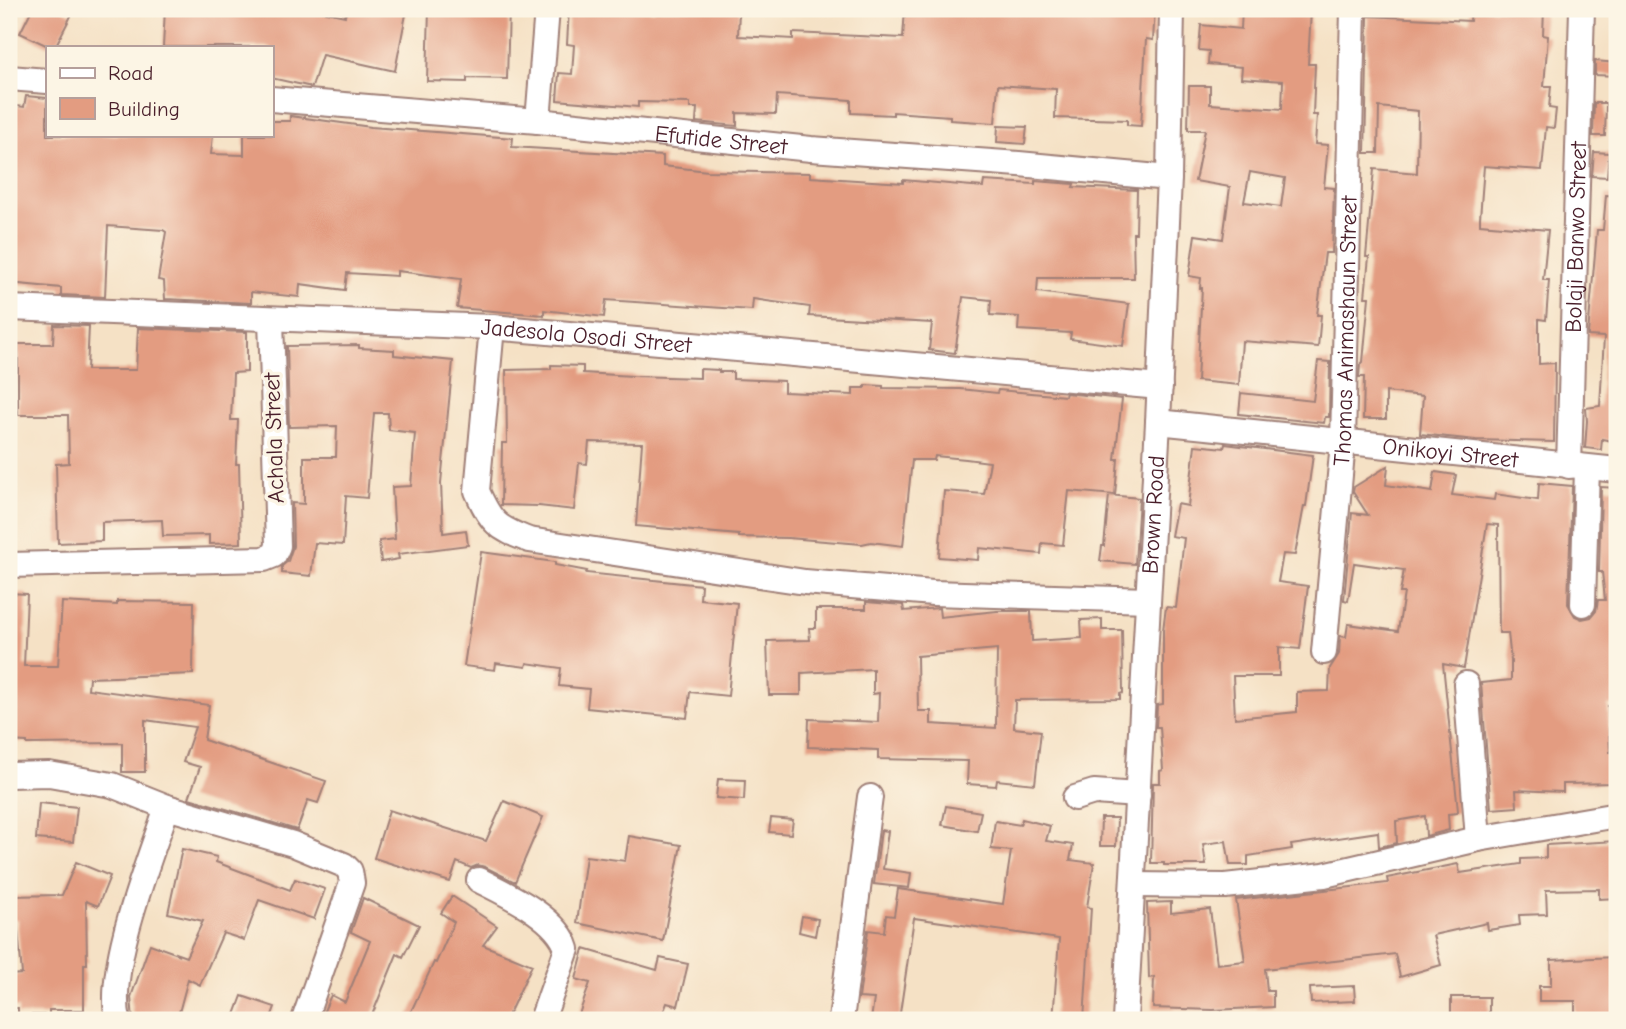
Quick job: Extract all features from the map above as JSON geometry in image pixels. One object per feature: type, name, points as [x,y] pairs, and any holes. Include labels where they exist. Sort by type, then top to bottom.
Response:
[{"type":"street","points":[[538,121],[547,9]]},
{"type":"street","name":"Brown Road","points":[[1125,1020],[1170,178],[1171,9]]},
{"type":"street","name":"Thomas Animashaun Street","points":[[1324,652],[1343,442],[1353,9]]},
{"type":"street","name":"Bolaji Banwo Street","points":[[1582,9],[1578,467],[1583,604]]},
{"type":"street","points":[[9,78],[46,81]]},
{"type":"street","name":"Efutide Street","points":[[273,99],[538,121],[811,149],[1170,178]]},
{"type":"street","name":"Jadesola Osodi Street","points":[[9,309],[492,327],[1160,387]]},
{"type":"street","name":"Achala Street","points":[[9,565],[264,559],[274,555],[278,546],[271,319]]},
{"type":"street","points":[[492,327],[477,491],[486,513],[503,530],[529,540],[805,582],[933,593],[1148,600]]},
{"type":"street","name":"Onikoyi Street","points":[[1158,422],[1617,470]]},
{"type":"street","points":[[1466,684],[1478,839]]},
{"type":"street","points":[[9,775],[49,774],[112,785],[167,807],[293,844],[344,865],[351,871],[352,883],[304,1020]]},
{"type":"street","points":[[1076,798],[1094,792],[1138,795]]},
{"type":"street","points":[[841,1020],[870,797]]},
{"type":"street","points":[[118,1020],[117,972],[129,925],[167,807]]},
{"type":"street","points":[[1133,885],[1225,886],[1324,875],[1478,839],[1617,815]]},
{"type":"street","points":[[479,880],[530,907],[564,939],[567,949],[542,1020]]},
{"type":"building","points":[[32,9],[61,9],[72,14],[56,46],[48,46],[20,33]]},
{"type":"building","points":[[165,9],[312,9],[345,16],[347,9],[407,9],[395,71],[322,55],[312,87],[273,78],[273,46],[163,46]]},
{"type":"building","points":[[429,9],[509,9],[507,79],[427,81]]},
{"type":"building","points":[[569,9],[739,9],[738,36],[793,39],[793,33],[903,38],[905,9],[942,12],[942,9],[1155,9],[1153,40],[1146,39],[1141,126],[1127,125],[1127,120],[1055,118],[1056,89],[998,85],[995,123],[950,120],[950,116],[893,112],[893,115],[851,113],[851,100],[777,95],[776,114],[737,113],[737,126],[696,122],[697,108],[690,108],[690,103],[638,102],[638,107],[557,100],[559,73],[572,74],[574,45],[567,44]]},
{"type":"building","points":[[1242,9],[1311,10],[1308,64],[1315,64],[1315,144],[1328,145],[1324,187],[1334,188],[1332,253],[1325,253],[1317,315],[1321,315],[1318,347],[1242,341],[1239,385],[1197,381],[1202,288],[1201,278],[1189,276],[1195,235],[1223,239],[1230,187],[1195,181],[1205,130],[1188,130],[1189,86],[1210,86],[1210,104],[1282,109],[1283,81],[1241,78],[1242,67],[1208,64],[1209,51],[1199,50],[1201,25],[1241,29]],"holes":[[[1250,172],[1285,178],[1281,207],[1244,202]]]},
{"type":"building","points":[[1471,9],[1544,9],[1543,35],[1548,36],[1544,86],[1551,86],[1549,108],[1556,109],[1554,128],[1546,127],[1542,170],[1484,166],[1480,224],[1548,230],[1543,280],[1549,280],[1546,320],[1539,319],[1539,364],[1555,363],[1554,442],[1476,440],[1420,434],[1423,396],[1386,392],[1386,419],[1363,419],[1364,377],[1359,377],[1360,365],[1363,362],[1369,297],[1365,297],[1369,257],[1366,257],[1374,169],[1417,173],[1418,111],[1379,107],[1378,153],[1365,153],[1368,16],[1470,21]]},
{"type":"building","points":[[1595,61],[1617,63],[1617,76],[1595,75]]},
{"type":"building","points":[[26,96],[46,98],[46,136],[213,136],[211,154],[244,155],[244,136],[273,136],[273,121],[290,121],[290,116],[371,127],[513,138],[512,147],[663,156],[663,166],[708,171],[810,173],[810,177],[903,183],[903,180],[983,187],[984,181],[1035,184],[1035,181],[1074,184],[1073,187],[1137,190],[1136,233],[1133,233],[1134,278],[1038,278],[1037,292],[1129,304],[1123,346],[1070,339],[1071,333],[1018,330],[1019,317],[990,315],[991,300],[963,297],[955,353],[929,350],[932,323],[809,316],[810,307],[753,299],[752,310],[606,300],[604,317],[544,310],[544,315],[457,308],[461,279],[397,271],[397,276],[347,273],[345,290],[300,284],[299,297],[251,292],[251,303],[165,299],[164,281],[158,280],[166,232],[108,226],[105,297],[61,295],[61,288],[9,283],[9,105],[24,107]]},
{"type":"building","points":[[1594,103],[1606,103],[1605,136],[1593,136]]},
{"type":"building","points":[[998,126],[1027,127],[1025,144],[997,142]]},
{"type":"building","points":[[1594,152],[1609,153],[1607,177],[1592,176]]},
{"type":"building","points":[[1606,195],[1617,196],[1617,442],[1602,439],[1601,450],[1585,448],[1586,408],[1600,406],[1604,337],[1588,334],[1597,230],[1603,230]]},
{"type":"building","points":[[54,325],[89,326],[87,370],[136,370],[138,328],[247,332],[247,372],[233,373],[231,420],[238,420],[236,464],[239,464],[241,543],[209,544],[209,535],[163,536],[162,520],[102,522],[102,541],[58,543],[56,464],[69,463],[68,415],[18,415],[18,344],[53,344]]},
{"type":"building","points":[[359,345],[359,348],[394,350],[394,355],[453,361],[441,483],[443,533],[466,530],[468,545],[398,554],[399,559],[381,562],[379,541],[395,539],[392,487],[411,486],[415,433],[389,430],[388,413],[374,413],[367,498],[346,496],[343,545],[315,543],[311,576],[282,573],[282,566],[288,561],[293,546],[292,503],[304,504],[304,457],[336,457],[337,426],[289,427],[287,346]]},
{"type":"building","points":[[1318,361],[1330,362],[1329,417],[1325,417],[1324,423],[1239,414],[1241,393],[1313,401]]},
{"type":"building","points":[[551,365],[583,366],[583,373],[700,378],[700,369],[719,370],[733,372],[733,379],[784,381],[784,392],[853,395],[853,388],[865,388],[865,385],[997,393],[998,390],[1065,396],[1066,393],[1122,399],[1115,459],[1118,459],[1115,495],[1069,491],[1063,545],[1042,543],[1041,554],[979,548],[978,560],[939,557],[944,491],[984,494],[990,462],[966,459],[935,456],[934,460],[912,460],[903,546],[871,542],[862,544],[739,537],[636,526],[642,443],[589,442],[587,464],[579,463],[574,510],[501,505],[502,443],[507,443],[506,370],[551,369]]},
{"type":"building","points":[[1225,444],[1313,455],[1306,506],[1295,555],[1283,554],[1278,582],[1308,586],[1300,649],[1279,647],[1279,676],[1233,676],[1235,718],[1297,712],[1297,692],[1329,691],[1330,668],[1339,654],[1340,636],[1346,637],[1348,624],[1398,631],[1404,593],[1400,593],[1404,570],[1354,563],[1348,601],[1344,600],[1352,513],[1368,515],[1353,492],[1354,487],[1388,466],[1386,485],[1432,492],[1435,472],[1456,475],[1452,495],[1494,500],[1495,494],[1538,500],[1539,483],[1572,486],[1568,604],[1575,616],[1582,619],[1591,617],[1596,611],[1598,600],[1605,600],[1602,572],[1599,572],[1601,487],[1617,488],[1617,705],[1608,706],[1610,752],[1617,752],[1617,783],[1563,784],[1563,792],[1516,790],[1517,807],[1491,809],[1481,683],[1511,680],[1511,661],[1508,633],[1499,633],[1498,525],[1487,524],[1464,668],[1443,664],[1458,811],[1448,814],[1449,830],[1426,836],[1425,816],[1396,821],[1397,843],[1379,847],[1378,832],[1291,845],[1292,849],[1248,856],[1248,865],[1230,865],[1226,841],[1203,844],[1206,865],[1151,863],[1153,783],[1160,783],[1160,771],[1163,770],[1160,727],[1156,727],[1157,705],[1163,704],[1163,630],[1166,607],[1176,608],[1184,538],[1171,536],[1177,504],[1188,506],[1195,445],[1224,448]]},
{"type":"building","points":[[1109,495],[1139,498],[1135,564],[1100,561]]},
{"type":"building","points":[[481,552],[555,562],[555,565],[587,571],[586,573],[701,585],[700,599],[737,603],[728,696],[690,692],[687,718],[587,708],[589,689],[559,686],[561,668],[527,663],[526,667],[496,663],[495,670],[464,666]]},
{"type":"building","points":[[9,593],[27,594],[24,666],[58,666],[62,602],[117,605],[117,601],[194,602],[193,674],[89,678],[88,689],[209,705],[204,740],[326,781],[318,803],[308,800],[297,830],[189,798],[200,767],[183,762],[195,727],[145,720],[145,772],[122,772],[122,743],[27,744],[9,741]]},
{"type":"building","points":[[866,602],[903,605],[904,611],[939,608],[940,617],[997,611],[1031,611],[1032,641],[1082,638],[1081,620],[1102,619],[1102,630],[1122,630],[1123,693],[1120,694],[1120,699],[1015,700],[1014,728],[1041,731],[1035,784],[997,780],[996,786],[967,784],[968,761],[878,759],[878,750],[808,747],[809,719],[878,722],[879,693],[873,694],[873,669],[801,673],[801,695],[769,695],[767,641],[810,640],[809,628],[816,628],[816,609],[866,609]],"holes":[[[997,649],[996,728],[931,724],[931,711],[918,711],[917,656]]]},
{"type":"building","points":[[718,779],[745,780],[744,800],[716,798]]},
{"type":"building","points":[[504,801],[543,817],[515,882],[485,867],[478,865],[471,868],[457,862],[450,882],[374,858],[389,810],[486,841]]},
{"type":"building","points":[[39,803],[77,807],[73,842],[36,839]]},
{"type":"building","points":[[946,806],[981,812],[977,831],[942,825]]},
{"type":"building","points":[[771,818],[793,820],[791,834],[769,832]]},
{"type":"building","points":[[1101,818],[1117,818],[1116,846],[1100,846]]},
{"type":"building","points":[[1022,819],[1050,826],[1046,841],[1073,845],[1070,860],[1094,863],[1087,907],[1091,908],[1084,1020],[1053,1020],[1059,939],[914,918],[899,1020],[871,1020],[874,999],[859,998],[868,930],[884,932],[886,915],[894,916],[898,889],[1003,904],[1011,851],[991,849],[995,821],[1020,825]]},
{"type":"building","points":[[881,830],[888,831],[883,869],[911,873],[909,888],[874,884]]},
{"type":"building","points":[[629,836],[681,845],[663,941],[577,923],[586,856],[625,861]]},
{"type":"building","points":[[1617,841],[1617,898],[1599,899],[1599,889],[1546,890],[1547,914],[1519,915],[1520,925],[1488,930],[1487,923],[1433,935],[1441,965],[1400,977],[1395,954],[1265,969],[1267,991],[1273,991],[1273,1007],[1213,1010],[1153,1008],[1154,977],[1149,978],[1147,903],[1171,902],[1171,913],[1210,909],[1217,964],[1245,961],[1236,900],[1388,883],[1387,878],[1458,864],[1460,873],[1521,864],[1521,859],[1546,858],[1546,845]]},
{"type":"building","points":[[182,849],[217,857],[216,862],[290,890],[295,879],[325,889],[314,919],[259,900],[244,940],[223,933],[200,985],[188,979],[177,1020],[133,1020],[131,997],[150,944],[186,957],[203,921],[168,913]]},
{"type":"building","points":[[76,862],[110,876],[98,906],[86,901],[87,964],[84,964],[84,1010],[49,1010],[49,1015],[18,1015],[18,1008],[9,1008],[9,975],[22,974],[17,919],[9,920],[9,896],[62,895]]},
{"type":"building","points":[[452,896],[497,926],[483,945],[532,965],[506,1020],[407,1020],[454,922],[441,913]]},
{"type":"building","points":[[363,898],[419,925],[403,957],[397,954],[370,1020],[320,1020],[331,995],[345,1002],[370,941],[351,932]]},
{"type":"building","points":[[802,916],[818,919],[815,936],[799,932]]},
{"type":"building","points":[[584,949],[657,970],[660,958],[688,964],[678,1006],[667,1003],[660,1020],[577,1020],[590,983],[576,979]]},
{"type":"building","points":[[1615,957],[1616,1020],[1575,1020],[1575,1001],[1539,1001],[1539,986],[1551,986],[1551,960]]},
{"type":"building","points":[[1354,986],[1355,1001],[1311,1003],[1310,988]]},
{"type":"building","points":[[242,996],[275,1007],[270,1020],[233,1020]]},
{"type":"building","points":[[1451,997],[1489,997],[1489,1020],[1451,1020]]}]
